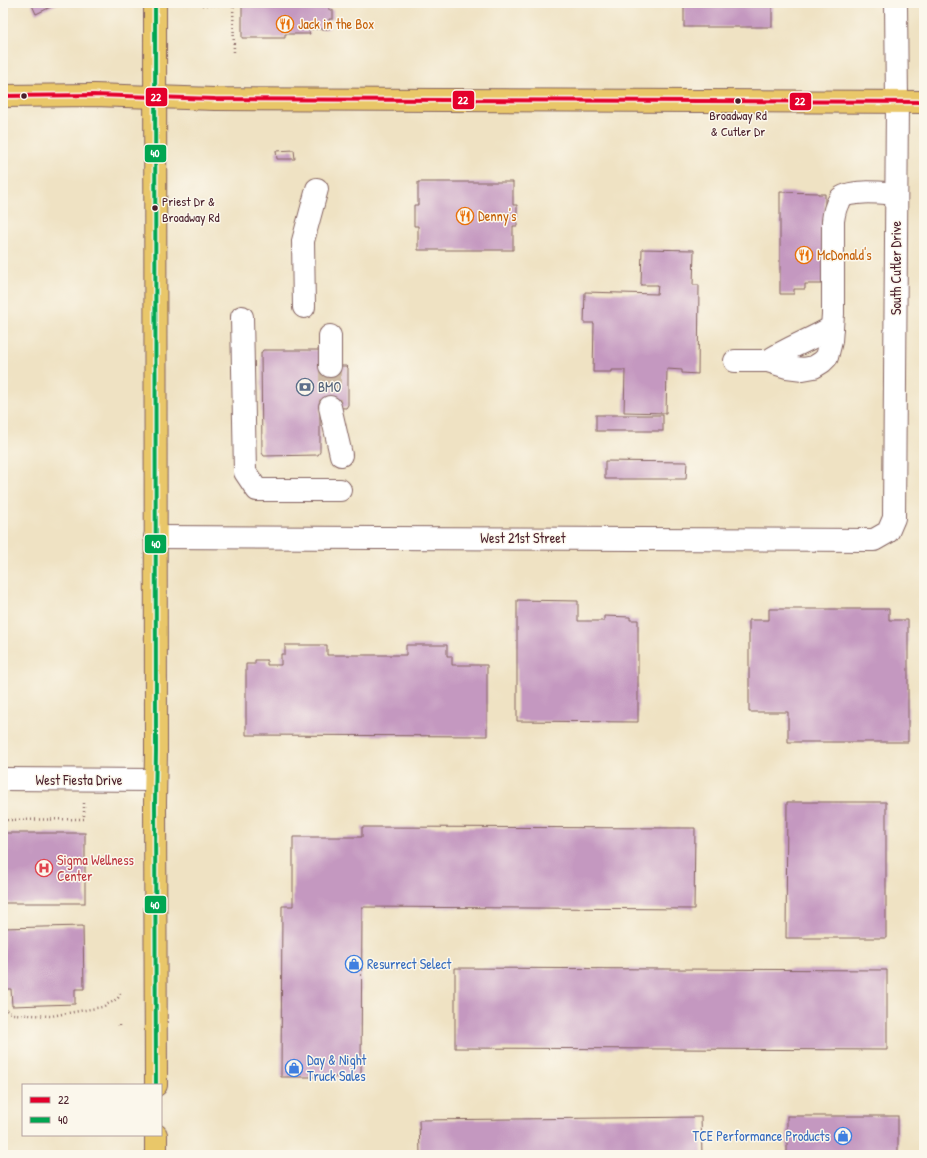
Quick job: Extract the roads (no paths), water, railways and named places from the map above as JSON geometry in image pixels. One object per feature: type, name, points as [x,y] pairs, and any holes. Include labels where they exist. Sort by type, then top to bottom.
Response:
[{"type":"main road","points":[[155,3],[156,1084]]},
{"type":"main road","points":[[3,96],[94,95],[215,99],[924,102]]},
{"type":"main road","points":[[156,1136],[156,1155]]},
{"type":"street","name":"South Cutler Drive","points":[[888,532],[894,518],[897,102],[896,3]]},
{"type":"street","points":[[304,307],[303,241],[317,189]]},
{"type":"street","points":[[735,361],[768,361],[787,367],[803,369],[814,367],[827,357],[833,314],[833,221],[835,208],[840,198],[852,193],[896,194]]},
{"type":"street","points":[[242,317],[245,472],[257,490],[340,490]]},
{"type":"street","points":[[330,336],[330,366]]},
{"type":"street","points":[[330,407],[341,455]]},
{"type":"street","name":"West 21st Street","points":[[155,537],[874,540],[888,532]]},
{"type":"street","name":"West Fiesta Drive","points":[[3,779],[155,780]]},
{"type":"tunnel","points":[[330,366],[330,407]]},
{"type":"place","name":"Jack in the Box","points":[[285,24]]},
{"type":"place","name":"Broadway Rd & Cutler Dr","points":[[738,101]]},
{"type":"place","name":"Priest Dr & Broadway Rd","points":[[155,208]]},
{"type":"place","name":"Denny's","points":[[465,216]]},
{"type":"place","name":"McDonald's","points":[[804,255]]},
{"type":"place","name":"BMO","points":[[305,387]]},
{"type":"place","name":"Sigma Wellness Center","points":[[44,868]]},
{"type":"place","name":"Resurrect Select","points":[[354,964]]},
{"type":"place","name":"Day & Night Truck Sales","points":[[294,1068]]},
{"type":"place","name":"TCE Performance Products","points":[[843,1136]]}]
